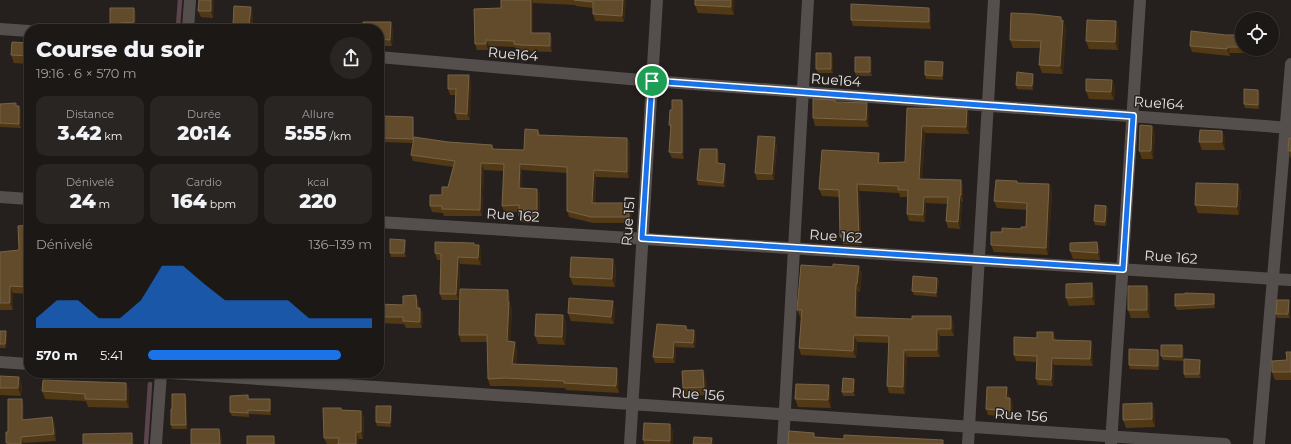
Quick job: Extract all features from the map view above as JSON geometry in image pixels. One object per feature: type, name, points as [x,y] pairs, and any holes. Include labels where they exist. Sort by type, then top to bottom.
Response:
[{"type":"street","points":[[188,24],[190,0]]},
{"type":"street","name":"Rue 151","points":[[630,444],[657,0]]},
{"type":"street","points":[[783,444],[808,0]]},
{"type":"street","points":[[968,444],[994,0]]},
{"type":"street","points":[[1112,440],[1140,0]]},
{"type":"street","points":[[0,29],[24,31]]},
{"type":"street","name":"Rue164","points":[[384,57],[652,81],[1288,128]]},
{"type":"street","points":[[1259,444],[1288,128],[1291,64]]},
{"type":"street","points":[[0,197],[24,199]]},
{"type":"street","name":"Rue 162","points":[[384,222],[1291,280]]},
{"type":"street","points":[[0,362],[24,364]]},
{"type":"street","points":[[156,444],[161,378]]},
{"type":"street","name":"Rue 156","points":[[244,378],[969,427],[1112,440],[1225,444]]},
{"type":"building","points":[[199,0],[211,0],[211,11],[198,11]]},
{"type":"building","points":[[501,0],[531,0],[531,33],[550,33],[550,46],[520,45],[514,44],[514,41],[486,40],[486,44],[475,44],[474,9],[501,8]]},
{"type":"building","points":[[574,0],[623,0],[622,16],[593,14],[593,2]]},
{"type":"building","points":[[695,0],[731,0],[731,7],[695,5]]},
{"type":"building","points":[[851,4],[929,8],[929,22],[851,20]]},
{"type":"building","points":[[234,6],[251,7],[249,24],[233,24]]},
{"type":"building","points":[[110,8],[134,8],[134,22],[110,24]]},
{"type":"building","points":[[1011,13],[1061,17],[1061,21],[1063,20],[1060,66],[1039,65],[1041,41],[1010,40]]},
{"type":"building","points":[[1087,20],[1116,21],[1115,42],[1086,41]]},
{"type":"building","points":[[363,22],[391,22],[390,40],[384,39],[384,24],[363,24]]},
{"type":"building","points":[[1191,31],[1235,35],[1235,47],[1228,47],[1227,49],[1190,46]]},
{"type":"building","points":[[12,42],[24,43],[24,56],[11,55]]},
{"type":"building","points":[[816,53],[831,53],[831,69],[816,69]]},
{"type":"building","points":[[855,57],[870,57],[870,72],[855,72]]},
{"type":"building","points":[[925,61],[943,62],[942,76],[925,75]]},
{"type":"building","points":[[1017,72],[1033,74],[1032,86],[1016,85]]},
{"type":"building","points":[[448,75],[469,75],[467,114],[455,113],[456,89],[448,89]]},
{"type":"building","points":[[1086,79],[1112,80],[1111,92],[1086,91]]},
{"type":"building","points":[[1244,89],[1258,90],[1258,105],[1244,104]]},
{"type":"building","points":[[813,99],[835,100],[835,102],[867,103],[866,120],[813,118]]},
{"type":"building","points":[[672,100],[682,100],[682,153],[669,152],[671,125],[669,125]]},
{"type":"building","points":[[16,103],[16,106],[19,106],[19,124],[0,123],[0,104]]},
{"type":"building","points":[[907,108],[967,109],[966,127],[922,126],[919,179],[961,180],[958,222],[946,221],[948,197],[924,197],[923,215],[907,214],[908,190],[898,190],[898,186],[857,184],[859,238],[840,237],[839,190],[819,189],[822,150],[879,153],[878,163],[905,162]]},
{"type":"building","points":[[384,116],[413,117],[413,139],[384,138]]},
{"type":"building","points":[[1140,125],[1152,126],[1151,151],[1139,151]]},
{"type":"building","points":[[525,129],[538,130],[538,135],[627,138],[627,172],[594,170],[592,203],[629,203],[629,217],[591,217],[567,211],[567,167],[520,164],[519,188],[537,189],[537,217],[519,216],[519,205],[502,206],[504,164],[481,163],[480,210],[442,209],[442,206],[430,206],[430,195],[442,195],[442,187],[448,187],[455,161],[411,155],[414,137],[448,142],[492,145],[492,149],[524,150]]},
{"type":"building","points":[[1200,130],[1222,131],[1222,142],[1199,142]]},
{"type":"building","points":[[758,136],[775,137],[772,174],[755,173]]},
{"type":"building","points":[[1289,138],[1291,138],[1291,151],[1288,151]]},
{"type":"building","points":[[700,149],[717,149],[717,163],[725,164],[723,183],[697,180]]},
{"type":"building","points":[[996,180],[1017,181],[1017,183],[1049,184],[1046,248],[991,245],[991,232],[1002,232],[1002,228],[1021,229],[1021,227],[1026,227],[1027,203],[994,201]]},
{"type":"building","points":[[1196,183],[1238,184],[1237,207],[1195,205]]},
{"type":"building","points":[[1095,205],[1106,206],[1105,222],[1094,221]]},
{"type":"building","points":[[24,225],[24,287],[10,286],[10,303],[0,303],[0,252],[19,250],[18,226]]},
{"type":"building","points":[[390,239],[405,240],[404,253],[390,253]]},
{"type":"building","points":[[435,242],[474,243],[474,245],[479,245],[478,258],[458,257],[456,294],[440,294],[441,254],[435,253]]},
{"type":"building","points":[[1097,242],[1098,253],[1070,251],[1070,243]]},
{"type":"building","points":[[571,257],[613,259],[612,279],[570,277]]},
{"type":"building","points":[[833,264],[859,266],[856,284],[855,317],[912,319],[912,316],[951,316],[951,329],[937,329],[937,350],[904,350],[903,387],[887,386],[889,336],[854,335],[853,351],[799,348],[802,310],[797,310],[801,265],[833,267]]},
{"type":"building","points":[[913,276],[937,278],[936,293],[912,291]]},
{"type":"building","points":[[1092,283],[1092,297],[1066,298],[1066,284]]},
{"type":"building","points":[[1128,286],[1147,286],[1147,310],[1128,310]]},
{"type":"building","points":[[460,289],[508,290],[509,302],[507,341],[515,342],[512,364],[617,368],[616,386],[564,383],[564,381],[505,378],[488,379],[487,335],[459,335]]},
{"type":"building","points":[[1175,294],[1214,294],[1214,304],[1175,306]]},
{"type":"building","points":[[416,295],[417,308],[420,308],[420,322],[403,321],[403,317],[384,317],[384,304],[403,305],[403,296]]},
{"type":"building","points":[[569,298],[613,301],[611,317],[568,313]]},
{"type":"building","points":[[1277,300],[1289,300],[1288,314],[1276,314]]},
{"type":"building","points":[[536,314],[563,315],[562,337],[535,336]]},
{"type":"building","points":[[657,324],[686,326],[686,330],[694,330],[693,343],[674,342],[673,358],[653,357]]},
{"type":"building","points":[[0,331],[6,331],[5,344],[0,344]]},
{"type":"building","points":[[1037,332],[1053,332],[1053,340],[1091,341],[1090,359],[1052,358],[1051,380],[1036,379],[1037,356],[1014,355],[1014,337],[1037,338]]},
{"type":"building","points":[[1161,345],[1182,345],[1182,357],[1161,356]]},
{"type":"building","points":[[1129,349],[1158,350],[1158,366],[1129,365]]},
{"type":"building","points":[[1286,352],[1291,352],[1291,372],[1272,372],[1272,361],[1287,360]]},
{"type":"building","points":[[1184,359],[1200,360],[1199,374],[1184,374]]},
{"type":"building","points":[[703,370],[704,387],[683,388],[682,371]]},
{"type":"building","points":[[0,376],[19,377],[18,388],[0,388]]},
{"type":"building","points":[[843,378],[854,379],[853,392],[842,392]]},
{"type":"building","points":[[43,380],[126,383],[126,400],[85,399],[85,394],[42,391]]},
{"type":"building","points":[[796,384],[829,385],[828,400],[795,399]]},
{"type":"building","points":[[987,387],[1007,387],[1006,398],[1010,398],[1010,411],[986,409]]},
{"type":"building","points":[[172,394],[185,394],[186,425],[171,425]]},
{"type":"building","points":[[248,395],[248,399],[270,399],[270,411],[248,410],[248,413],[230,412],[230,396]]},
{"type":"building","points":[[8,399],[22,399],[22,420],[52,417],[54,434],[21,437],[21,444],[6,443],[6,432],[8,432]]},
{"type":"building","points":[[1152,403],[1152,419],[1123,420],[1123,404]]},
{"type":"building","points":[[376,406],[391,406],[390,423],[376,422]]},
{"type":"building","points":[[323,408],[341,408],[341,410],[361,411],[361,432],[356,432],[356,444],[338,444],[339,438],[324,438]]},
{"type":"building","points":[[644,423],[670,424],[670,441],[643,440]]},
{"type":"building","points":[[191,429],[219,429],[220,444],[191,444]]},
{"type":"building","points":[[789,431],[814,433],[814,437],[844,439],[844,435],[943,440],[943,444],[788,444]]},
{"type":"building","points":[[132,433],[132,444],[83,444],[83,434]]},
{"type":"building","points":[[247,436],[274,436],[274,444],[247,444]]},
{"type":"building","points":[[694,437],[712,438],[711,444],[693,444]]},
{"type":"waterway","points":[[178,24],[180,0]]},
{"type":"waterway","points":[[146,444],[150,384]]},
{"type":"route","points":[[652,81],[1133,116],[1123,269],[642,238],[652,81]]}]
